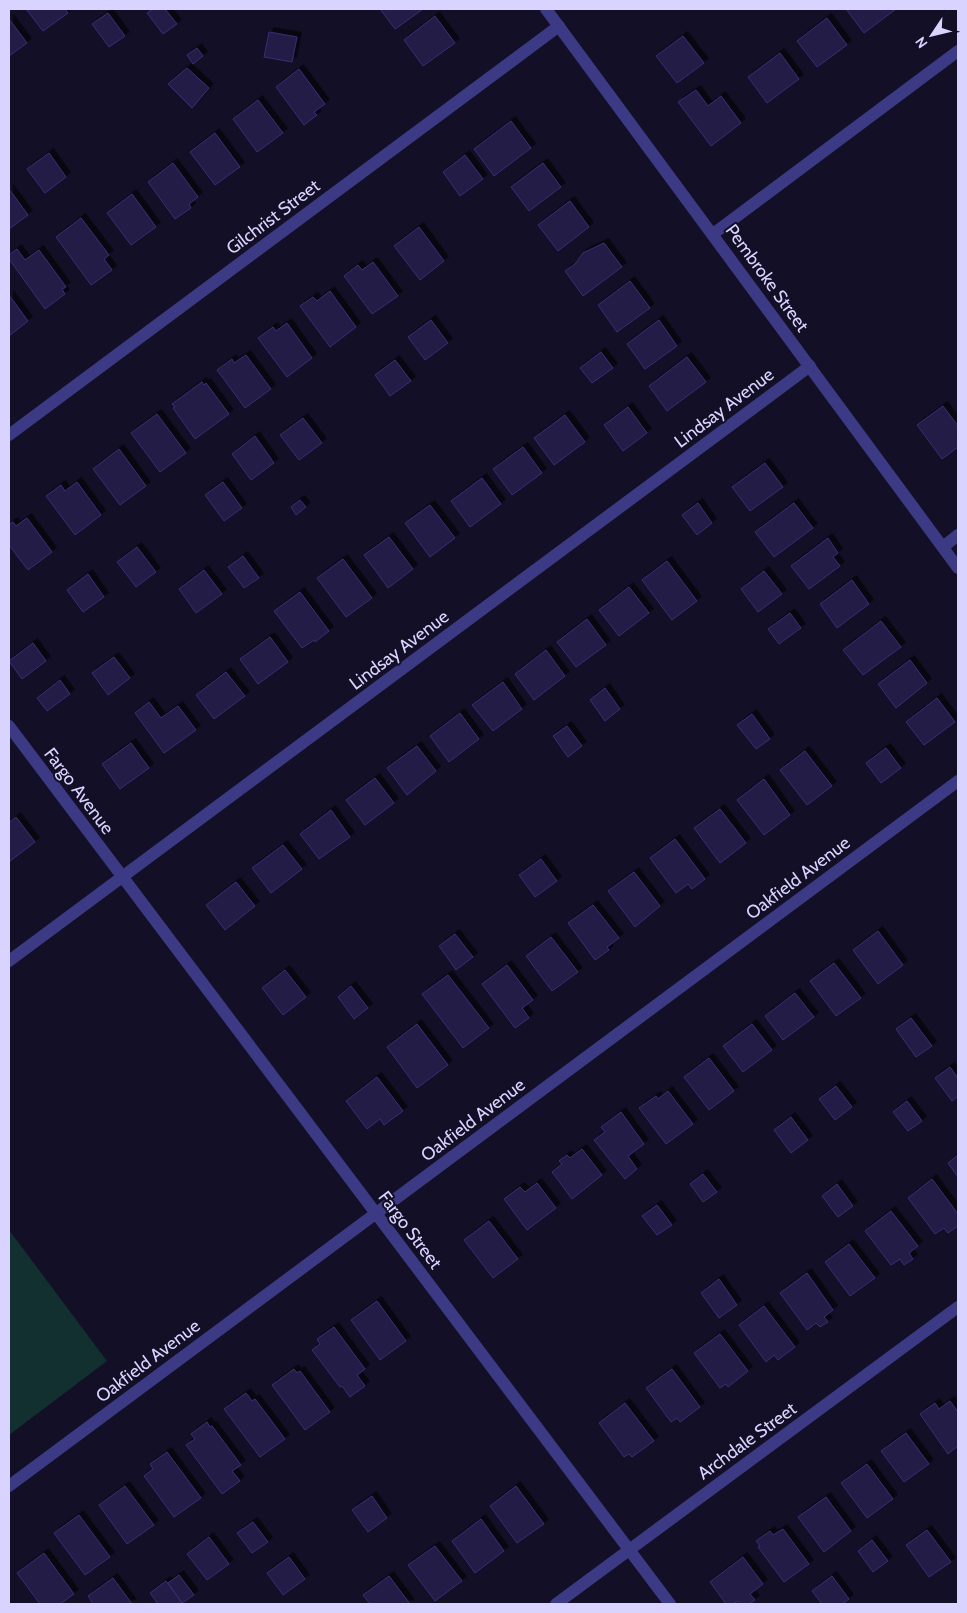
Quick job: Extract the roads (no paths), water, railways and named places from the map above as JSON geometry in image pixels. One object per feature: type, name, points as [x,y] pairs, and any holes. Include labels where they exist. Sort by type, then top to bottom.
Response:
[{"type":"street","name":"Pembroke Street","points":[[546,9],[958,568]]},
{"type":"street","name":"Gilchrist Street","points":[[9,435],[559,26]]},
{"type":"street","points":[[712,234],[958,51]]},
{"type":"street","name":"Lindsay Avenue","points":[[9,961],[810,366]]},
{"type":"street","points":[[943,547],[958,535]]},
{"type":"street","name":"Fargo Avenue","points":[[9,726],[122,877]]},
{"type":"street","name":"Oakfield Avenue","points":[[9,1486],[958,781]]},
{"type":"street","name":"Fargo Street","points":[[122,877],[670,1604]]},
{"type":"street","name":"Archdale Street","points":[[556,1604],[958,1307]]}]
